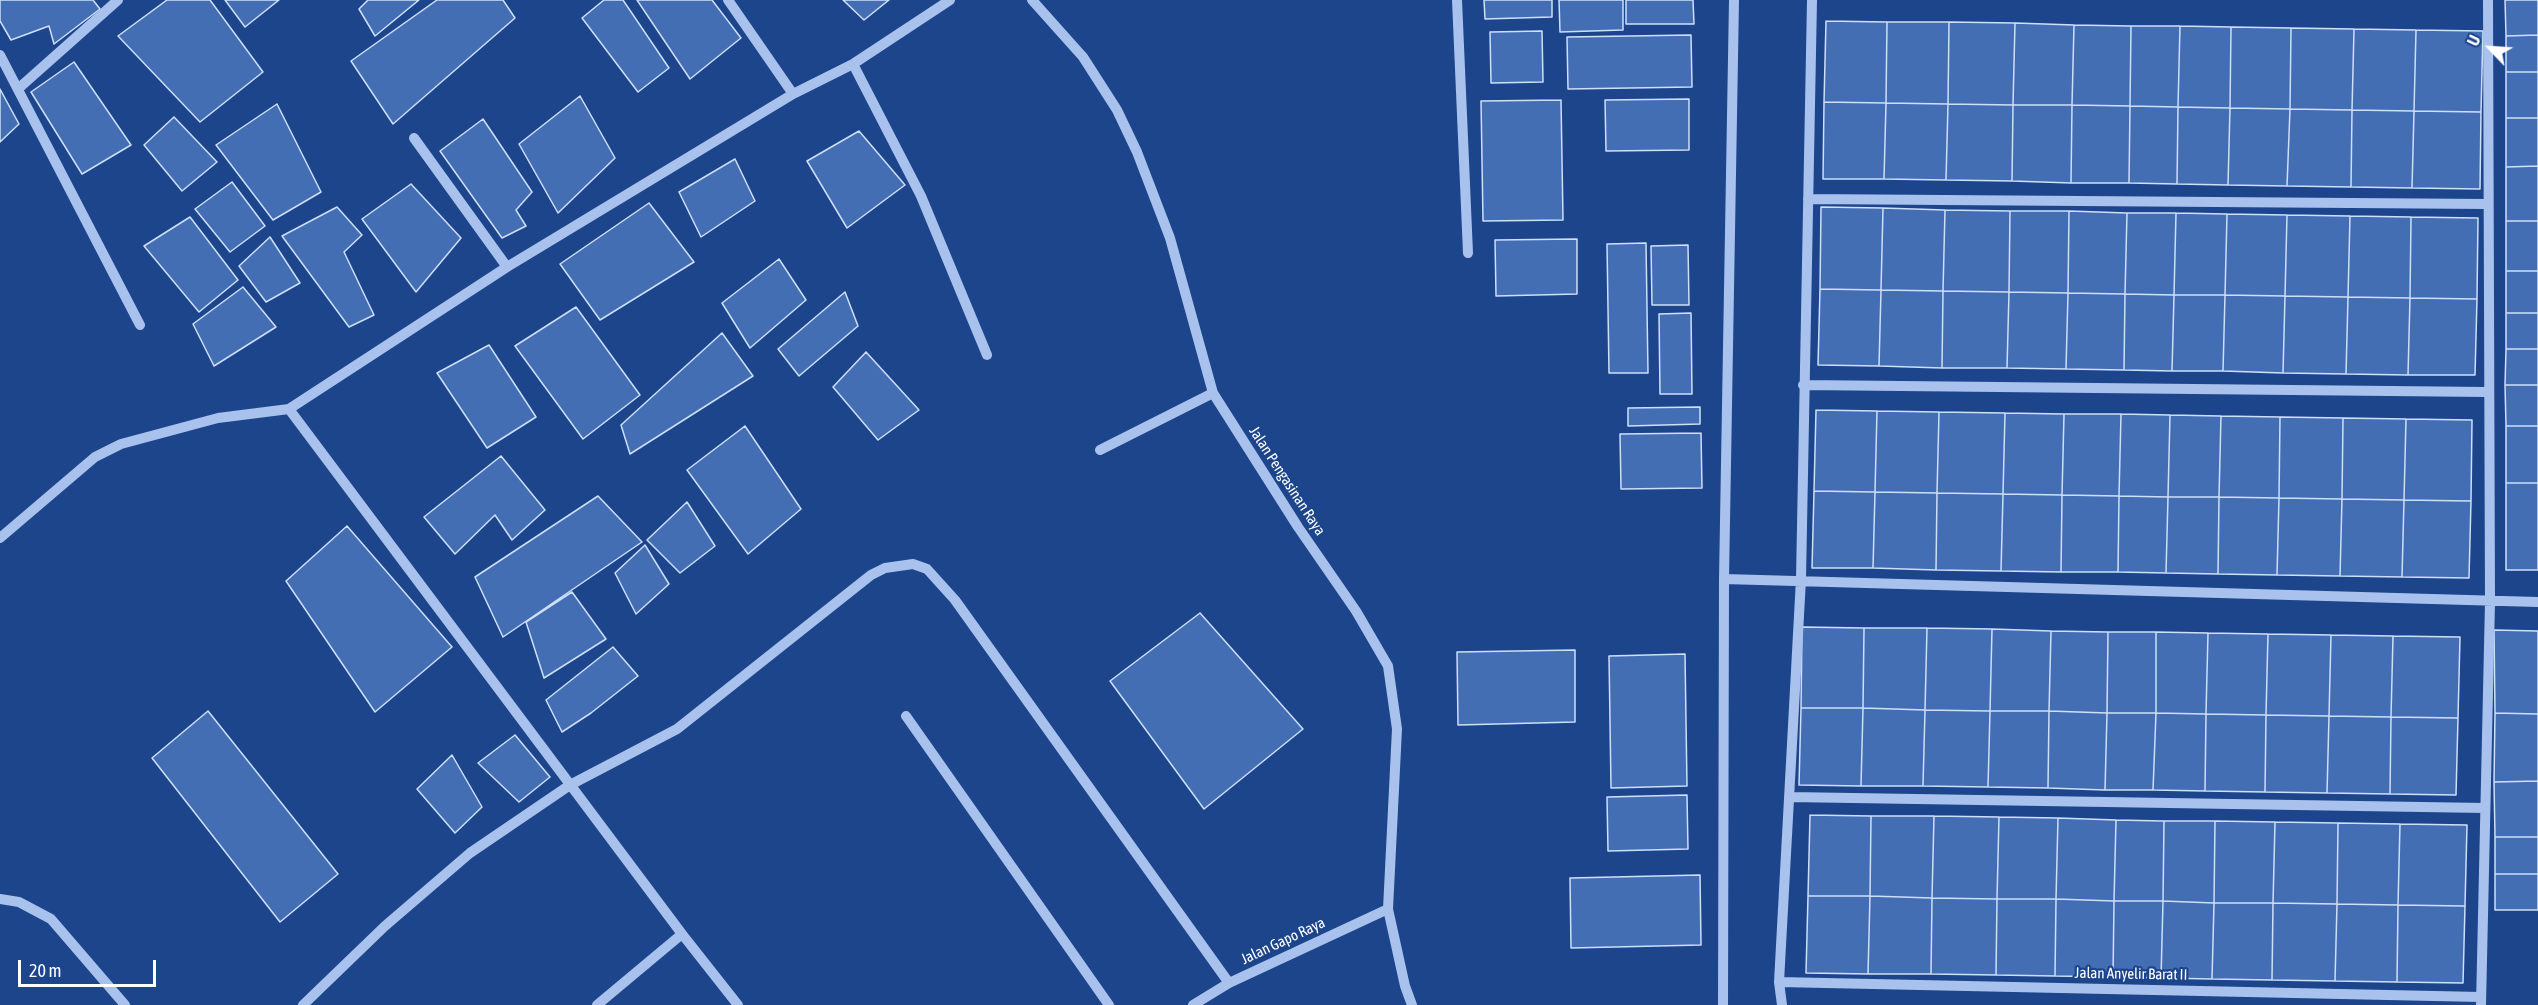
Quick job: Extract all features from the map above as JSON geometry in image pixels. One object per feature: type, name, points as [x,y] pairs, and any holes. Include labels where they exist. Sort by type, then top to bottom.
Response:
[{"type":"street","points":[[19,88],[118,0]]},
{"type":"street","points":[[728,0],[794,94]]},
{"type":"street","points":[[0,538],[95,457],[121,444],[218,418],[289,409],[507,267],[794,94],[853,64],[950,0]]},
{"type":"street","name":"Jalan Pengasinan Raya","points":[[1032,0],[1083,57],[1117,110],[1137,152],[1170,238],[1213,393],[1292,518],[1356,611],[1388,666],[1397,729],[1388,909],[1405,986],[1412,1005]]},
{"type":"street","points":[[1457,0],[1468,254]]},
{"type":"street","points":[[1723,1005],[1724,579],[1734,0]]},
{"type":"street","points":[[1782,1005],[1779,982],[1801,579],[1812,0]]},
{"type":"street","points":[[2481,1001],[2490,602],[2487,392],[2488,0]]},
{"type":"street","points":[[0,55],[140,325]]},
{"type":"street","points":[[853,64],[921,196],[987,355]]},
{"type":"street","points":[[414,138],[507,267]]},
{"type":"street","points":[[1808,199],[2487,204]]},
{"type":"street","points":[[1803,386],[2487,392]]},
{"type":"street","points":[[1100,450],[1213,393]]},
{"type":"street","points":[[289,409],[682,934],[738,1005]]},
{"type":"street","points":[[303,1005],[385,926],[470,853],[570,785],[677,729],[872,574],[885,568],[901,565],[921,566],[938,579],[955,600],[1229,983]]},
{"type":"street","points":[[1724,579],[1801,579],[2538,602]]},
{"type":"street","points":[[906,717],[1109,1005]]},
{"type":"street","points":[[1789,797],[2485,808]]},
{"type":"street","points":[[0,899],[19,902],[51,919],[125,1005]]},
{"type":"street","name":"Jalan Gapo Raya","points":[[1193,1005],[1229,983],[1388,909]]},
{"type":"street","points":[[597,1005],[682,934]]},
{"type":"street","name":"Jalan Anyelir Barat II","points":[[1779,982],[2481,1001]]},
{"type":"building","points":[[0,0],[93,0],[100,9],[54,44],[49,26],[11,40],[0,21]]},
{"type":"building","points":[[167,0],[210,0],[263,72],[200,122],[118,36]]},
{"type":"building","points":[[225,0],[279,0],[245,27]]},
{"type":"building","points":[[368,0],[419,0],[375,36],[359,9]]},
{"type":"building","points":[[437,0],[503,0],[515,18],[393,124],[351,61]]},
{"type":"building","points":[[604,0],[623,0],[669,68],[638,92],[582,18]]},
{"type":"building","points":[[637,0],[712,0],[741,38],[690,79]]},
{"type":"building","points":[[843,0],[889,0],[864,20]]},
{"type":"building","points":[[1484,0],[1552,0],[1552,17],[1485,19]]},
{"type":"building","points":[[1559,0],[1623,0],[1623,30],[1560,32]]},
{"type":"building","points":[[1626,0],[1693,0],[1694,24],[1626,24]]},
{"type":"building","points":[[2505,0],[2538,0],[2538,35],[2506,36]]},
{"type":"building","points":[[1826,21],[1887,22],[1886,103],[1824,102]]},
{"type":"building","points":[[1887,22],[1949,22],[1948,104],[1886,103]]},
{"type":"building","points":[[1949,22],[2015,23],[2013,105],[1948,104]]},
{"type":"building","points":[[2015,23],[2074,25],[2072,105],[2013,105]]},
{"type":"building","points":[[2074,25],[2131,26],[2130,106],[2072,105]]},
{"type":"building","points":[[2131,26],[2180,26],[2178,107],[2130,106]]},
{"type":"building","points":[[2180,26],[2231,27],[2230,108],[2178,107]]},
{"type":"building","points":[[2231,27],[2291,28],[2290,109],[2230,108]]},
{"type":"building","points":[[2291,28],[2354,29],[2352,110],[2290,109]]},
{"type":"building","points":[[2354,29],[2416,30],[2414,111],[2352,110]]},
{"type":"building","points":[[2416,30],[2483,31],[2481,112],[2414,111]]},
{"type":"building","points":[[1542,31],[1543,82],[1491,83],[1490,32]]},
{"type":"building","points":[[1691,35],[1692,87],[1568,89],[1567,37]]},
{"type":"building","points":[[2538,35],[2538,72],[2506,72],[2506,36]]},
{"type":"building","points":[[74,62],[131,145],[82,174],[31,92]]},
{"type":"building","points":[[2506,72],[2538,72],[2538,118],[2506,118]]},
{"type":"building","points":[[0,89],[19,124],[0,142]]},
{"type":"building","points":[[580,96],[615,158],[558,213],[519,144]]},
{"type":"building","points":[[1689,99],[1689,150],[1606,151],[1605,100]]},
{"type":"building","points":[[1561,100],[1563,220],[1483,221],[1481,101]]},
{"type":"building","points":[[1824,102],[1886,103],[1884,179],[1823,179]]},
{"type":"building","points":[[1886,103],[1948,104],[1946,180],[1884,179]]},
{"type":"building","points":[[277,104],[321,192],[273,220],[216,145]]},
{"type":"building","points":[[1948,104],[2013,105],[2012,181],[1946,180]]},
{"type":"building","points":[[2013,105],[2072,105],[2071,183],[2012,181]]},
{"type":"building","points":[[2072,105],[2130,106],[2129,183],[2071,183]]},
{"type":"building","points":[[2130,106],[2178,107],[2177,184],[2129,183]]},
{"type":"building","points":[[2178,107],[2230,108],[2228,185],[2177,184]]},
{"type":"building","points":[[2230,108],[2290,109],[2287,186],[2228,185]]},
{"type":"building","points":[[2290,109],[2352,110],[2351,187],[2287,186]]},
{"type":"building","points":[[2352,110],[2414,111],[2412,188],[2351,187]]},
{"type":"building","points":[[2414,111],[2481,112],[2480,189],[2412,188]]},
{"type":"building","points":[[174,117],[217,162],[182,191],[144,145]]},
{"type":"building","points":[[2506,118],[2538,118],[2538,166],[2506,167]]},
{"type":"building","points":[[483,119],[532,192],[516,210],[526,226],[502,238],[440,151]]},
{"type":"building","points":[[859,131],[905,185],[847,228],[807,161]]},
{"type":"building","points":[[735,159],[755,201],[701,237],[679,192]]},
{"type":"building","points":[[2538,166],[2538,221],[2506,221],[2506,167]]},
{"type":"building","points":[[232,182],[265,226],[230,252],[195,209]]},
{"type":"building","points":[[411,184],[461,238],[416,292],[362,219]]},
{"type":"building","points":[[649,203],[694,262],[600,320],[560,264]]},
{"type":"building","points":[[337,207],[362,235],[344,252],[374,315],[349,327],[282,236]]},
{"type":"building","points":[[1821,207],[1883,208],[1881,290],[1820,289]]},
{"type":"building","points":[[1883,208],[1945,210],[1943,291],[1881,290]]},
{"type":"building","points":[[1945,210],[2010,211],[2009,292],[1943,291]]},
{"type":"building","points":[[2010,211],[2069,211],[2068,293],[2009,292]]},
{"type":"building","points":[[2069,211],[2127,213],[2125,294],[2068,293]]},
{"type":"building","points":[[2127,213],[2176,213],[2174,295],[2125,294]]},
{"type":"building","points":[[2176,213],[2227,214],[2225,295],[2174,295]]},
{"type":"building","points":[[2227,214],[2287,215],[2285,296],[2225,295]]},
{"type":"building","points":[[2287,215],[2350,216],[2348,297],[2285,296]]},
{"type":"building","points":[[2350,216],[2411,217],[2410,298],[2348,297]]},
{"type":"building","points":[[190,217],[238,280],[199,312],[144,246]]},
{"type":"building","points":[[2411,217],[2478,218],[2477,299],[2410,298]]},
{"type":"building","points":[[2506,221],[2538,221],[2538,271],[2506,271]]},
{"type":"building","points":[[270,237],[300,283],[266,302],[239,266]]},
{"type":"building","points":[[1577,239],[1577,294],[1496,296],[1495,240]]},
{"type":"building","points":[[1646,243],[1648,373],[1609,373],[1607,244]]},
{"type":"building","points":[[1688,245],[1689,305],[1652,305],[1651,246]]},
{"type":"building","points":[[779,259],[806,300],[750,348],[722,303]]},
{"type":"building","points":[[2506,271],[2538,271],[2538,313],[2506,313]]},
{"type":"building","points":[[243,287],[276,327],[214,366],[193,324]]},
{"type":"building","points":[[1820,289],[1881,290],[1879,366],[1818,365]]},
{"type":"building","points":[[1881,290],[1943,291],[1942,368],[1879,366]]},
{"type":"building","points":[[1943,291],[2009,292],[2007,368],[1942,368]]},
{"type":"building","points":[[845,292],[858,326],[799,376],[778,349]]},
{"type":"building","points":[[2009,292],[2068,293],[2066,369],[2007,368]]},
{"type":"building","points":[[2068,293],[2125,294],[2124,370],[2066,369]]},
{"type":"building","points":[[2125,294],[2174,295],[2172,371],[2124,370]]},
{"type":"building","points":[[2174,295],[2225,295],[2223,371],[2172,371]]},
{"type":"building","points":[[2225,295],[2285,296],[2283,373],[2223,371]]},
{"type":"building","points":[[2285,296],[2348,297],[2346,374],[2283,373]]},
{"type":"building","points":[[2348,297],[2410,298],[2408,375],[2346,374]]},
{"type":"building","points":[[2410,298],[2477,299],[2475,375],[2408,375]]},
{"type":"building","points":[[576,307],[640,395],[583,439],[515,346]]},
{"type":"building","points":[[1691,313],[1692,394],[1660,394],[1659,314]]},
{"type":"building","points":[[2506,313],[2538,313],[2538,349],[2506,349]]},
{"type":"building","points":[[722,333],[753,376],[630,454],[621,425]]},
{"type":"building","points":[[489,345],[536,417],[487,448],[437,373]]},
{"type":"building","points":[[2506,349],[2538,349],[2538,385],[2505,385]]},
{"type":"building","points":[[866,352],[919,410],[878,440],[833,387]]},
{"type":"building","points":[[2505,385],[2538,385],[2538,426],[2506,426]]},
{"type":"building","points":[[1700,407],[1700,424],[1628,426],[1628,408]]},
{"type":"building","points":[[1816,410],[1877,411],[1875,492],[1814,491]]},
{"type":"building","points":[[1877,411],[1939,412],[1937,493],[1875,492]]},
{"type":"building","points":[[1939,412],[2005,413],[2003,494],[1937,493]]},
{"type":"building","points":[[2005,413],[2064,414],[2062,495],[2003,494]]},
{"type":"building","points":[[2064,414],[2121,414],[2119,496],[2062,495]]},
{"type":"building","points":[[2121,414],[2170,415],[2168,497],[2119,496]]},
{"type":"building","points":[[2170,415],[2221,416],[2219,497],[2168,497]]},
{"type":"building","points":[[2221,416],[2280,417],[2279,498],[2219,497]]},
{"type":"building","points":[[2280,417],[2343,418],[2342,499],[2279,498]]},
{"type":"building","points":[[2343,418],[2406,419],[2404,500],[2342,499]]},
{"type":"building","points":[[2406,419],[2472,420],[2471,501],[2404,500]]},
{"type":"building","points":[[745,426],[801,509],[748,554],[687,470]]},
{"type":"building","points":[[2506,426],[2538,426],[2538,483],[2506,483]]},
{"type":"building","points":[[1701,433],[1702,488],[1621,489],[1620,434]]},
{"type":"building","points":[[501,456],[545,510],[512,540],[495,515],[455,554],[424,517]]},
{"type":"building","points":[[2506,483],[2538,483],[2538,570],[2506,570]]},
{"type":"building","points":[[1814,491],[1875,492],[1873,568],[1812,568]]},
{"type":"building","points":[[1875,492],[1937,493],[1936,570],[1873,568]]},
{"type":"building","points":[[1937,493],[2003,494],[2001,571],[1936,570]]},
{"type":"building","points":[[2003,494],[2062,495],[2061,572],[2001,571]]},
{"type":"building","points":[[2062,495],[2119,496],[2118,572],[2061,572]]},
{"type":"building","points":[[598,496],[642,542],[503,637],[475,577]]},
{"type":"building","points":[[2119,496],[2168,497],[2166,573],[2118,572]]},
{"type":"building","points":[[2168,497],[2219,497],[2218,574],[2166,573]]},
{"type":"building","points":[[2219,497],[2279,498],[2277,575],[2218,574]]},
{"type":"building","points":[[2279,498],[2342,499],[2340,576],[2277,575]]},
{"type":"building","points":[[2342,499],[2404,500],[2402,577],[2340,576]]},
{"type":"building","points":[[2404,500],[2471,501],[2469,578],[2402,577]]},
{"type":"building","points":[[687,502],[715,546],[680,573],[647,540]]},
{"type":"building","points":[[347,526],[452,647],[375,712],[286,581]]},
{"type":"building","points":[[645,545],[669,584],[636,614],[615,573]]},
{"type":"building","points":[[572,592],[606,639],[544,678],[526,622]]},
{"type":"building","points":[[1200,613],[1303,729],[1204,809],[1110,681]]},
{"type":"building","points":[[1802,627],[1864,628],[1863,708],[1801,708]]},
{"type":"building","points":[[1864,628],[1927,628],[1925,710],[1863,708]]},
{"type":"building","points":[[1927,628],[1992,629],[1990,711],[1925,710]]},
{"type":"building","points":[[1992,629],[2051,631],[2049,711],[1990,711]]},
{"type":"building","points":[[2494,630],[2538,631],[2538,714],[2495,713]]},
{"type":"building","points":[[2051,631],[2108,632],[2107,713],[2049,711]]},
{"type":"building","points":[[2108,632],[2156,632],[2156,713],[2107,713]]},
{"type":"building","points":[[2156,632],[2208,633],[2206,714],[2156,713]]},
{"type":"building","points":[[2208,633],[2268,634],[2266,715],[2206,714]]},
{"type":"building","points":[[2268,634],[2331,635],[2329,716],[2266,715]]},
{"type":"building","points":[[2331,635],[2393,636],[2391,717],[2329,716]]},
{"type":"building","points":[[2393,636],[2460,637],[2458,718],[2391,717]]},
{"type":"building","points":[[613,647],[638,676],[591,713],[562,732],[546,700]]},
{"type":"building","points":[[1575,650],[1575,722],[1458,725],[1457,652]]},
{"type":"building","points":[[1685,654],[1687,786],[1611,788],[1609,656]]},
{"type":"building","points":[[1801,708],[1863,708],[1861,786],[1799,785]]},
{"type":"building","points":[[1863,708],[1925,710],[1923,786],[1861,786]]},
{"type":"building","points":[[1925,710],[1990,711],[1988,787],[1923,786]]},
{"type":"building","points":[[208,711],[338,874],[280,922],[152,758]]},
{"type":"building","points":[[1990,711],[2049,711],[2048,788],[1988,787]]},
{"type":"building","points":[[2049,711],[2107,713],[2105,790],[2048,788]]},
{"type":"building","points":[[2107,713],[2156,713],[2153,790],[2105,790]]},
{"type":"building","points":[[2156,713],[2206,714],[2205,791],[2153,790]]},
{"type":"building","points":[[2495,713],[2538,714],[2538,781],[2494,782]]},
{"type":"building","points":[[2206,714],[2266,715],[2265,792],[2205,791]]},
{"type":"building","points":[[2266,715],[2329,716],[2327,793],[2265,792]]},
{"type":"building","points":[[2329,716],[2391,717],[2390,794],[2327,793]]},
{"type":"building","points":[[2391,717],[2458,718],[2456,795],[2390,794]]},
{"type":"building","points":[[515,735],[550,777],[519,802],[478,763]]},
{"type":"building","points":[[452,755],[482,807],[455,833],[417,789]]},
{"type":"building","points":[[2538,781],[2538,837],[2495,837],[2494,782]]},
{"type":"building","points":[[1687,795],[1688,849],[1608,851],[1607,797]]},
{"type":"building","points":[[1810,815],[1871,816],[1870,896],[1808,896]]},
{"type":"building","points":[[1871,816],[1934,816],[1932,898],[1870,896]]},
{"type":"building","points":[[1934,816],[1999,817],[1997,899],[1932,898]]},
{"type":"building","points":[[1999,817],[2058,818],[2056,899],[1997,899]]},
{"type":"building","points":[[2058,818],[2116,820],[2114,901],[2056,899]]},
{"type":"building","points":[[2116,820],[2164,821],[2163,901],[2114,901]]},
{"type":"building","points":[[2164,821],[2215,821],[2214,903],[2163,901]]},
{"type":"building","points":[[2215,821],[2275,822],[2273,903],[2214,903]]},
{"type":"building","points":[[2275,822],[2338,823],[2337,904],[2273,903]]},
{"type":"building","points":[[2338,823],[2400,824],[2398,905],[2337,904]]},
{"type":"building","points":[[2400,824],[2467,825],[2465,906],[2398,905]]},
{"type":"building","points":[[2495,837],[2538,837],[2538,874],[2495,874]]},
{"type":"building","points":[[2495,874],[2538,874],[2538,910],[2495,910]]},
{"type":"building","points":[[1700,875],[1701,945],[1571,948],[1570,878]]},
{"type":"building","points":[[1808,896],[1870,896],[1868,974],[1806,973]]},
{"type":"building","points":[[1870,896],[1932,898],[1931,974],[1868,974]]},
{"type":"building","points":[[1932,898],[1997,899],[1996,975],[1931,974]]},
{"type":"building","points":[[1997,899],[2056,899],[2055,976],[1996,975]]},
{"type":"building","points":[[2056,899],[2114,901],[2113,977],[2055,976]]},
{"type":"building","points":[[2114,901],[2163,901],[2161,978],[2113,977]]},
{"type":"building","points":[[2163,901],[2214,903],[2212,979],[2161,978]]},
{"type":"building","points":[[2214,903],[2273,903],[2272,980],[2212,979]]},
{"type":"building","points":[[2273,903],[2337,904],[2335,981],[2272,980]]},
{"type":"building","points":[[2337,904],[2398,905],[2397,982],[2335,981]]},
{"type":"building","points":[[2398,905],[2465,906],[2463,983],[2397,982]]}]
